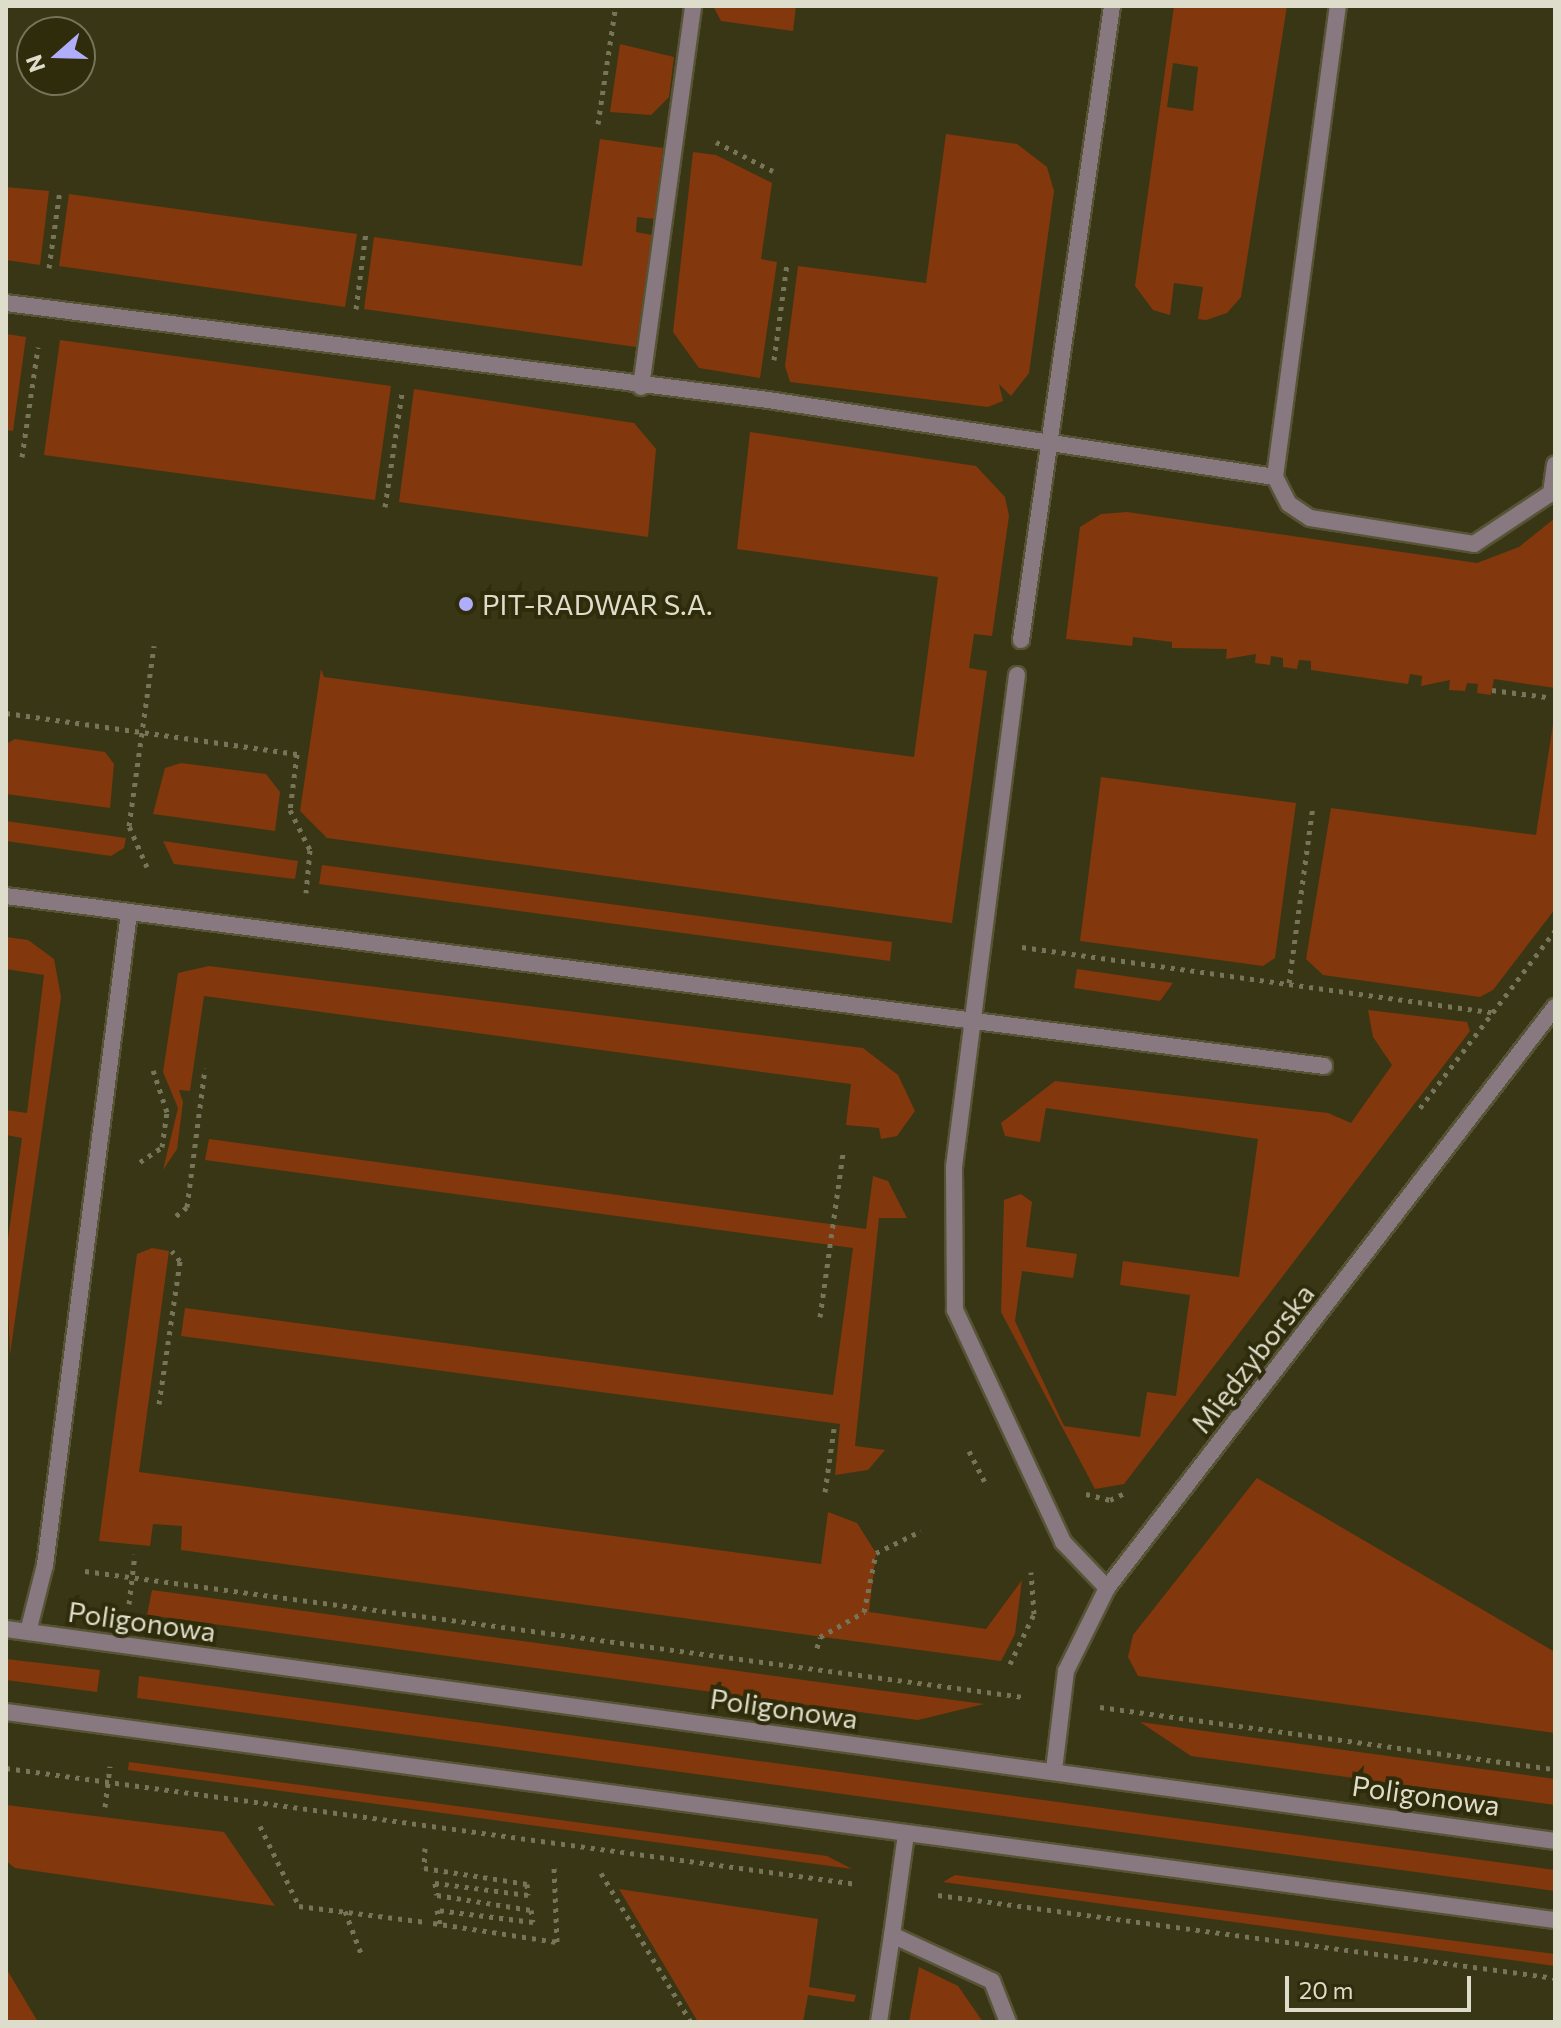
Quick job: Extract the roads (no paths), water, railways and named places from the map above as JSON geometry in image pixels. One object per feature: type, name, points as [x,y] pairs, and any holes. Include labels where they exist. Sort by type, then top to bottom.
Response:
[{"type":"street","points":[[641,387],[693,6]]},
{"type":"street","points":[[1021,640],[1112,6]]},
{"type":"street","points":[[1338,6],[1275,477],[1289,504],[1310,518],[1474,544],[1551,493],[1555,464]]},
{"type":"street","points":[[6,303],[641,387],[768,400],[1047,448],[1275,477]]},
{"type":"street","points":[[1017,675],[980,941],[954,1168],[955,1310],[1063,1542],[1107,1588]]},
{"type":"street","points":[[6,896],[1324,1066]]},
{"type":"street","points":[[28,1632],[45,1565],[129,913]]},
{"type":"street","name":"Międzyborska","points":[[1054,1770],[1059,1701],[1082,1630],[1107,1588],[1555,1007]]},
{"type":"street","name":"Poligonowa","points":[[6,1629],[1054,1770],[1555,1841]]},
{"type":"street","points":[[6,1712],[1555,1920]]},
{"type":"street","points":[[879,2022],[906,1834]]},
{"type":"street","points":[[892,1935],[992,1981],[1008,2022]]},
{"type":"place","name":"PIT-RADWAR S.A.","points":[[466,604]]}]
